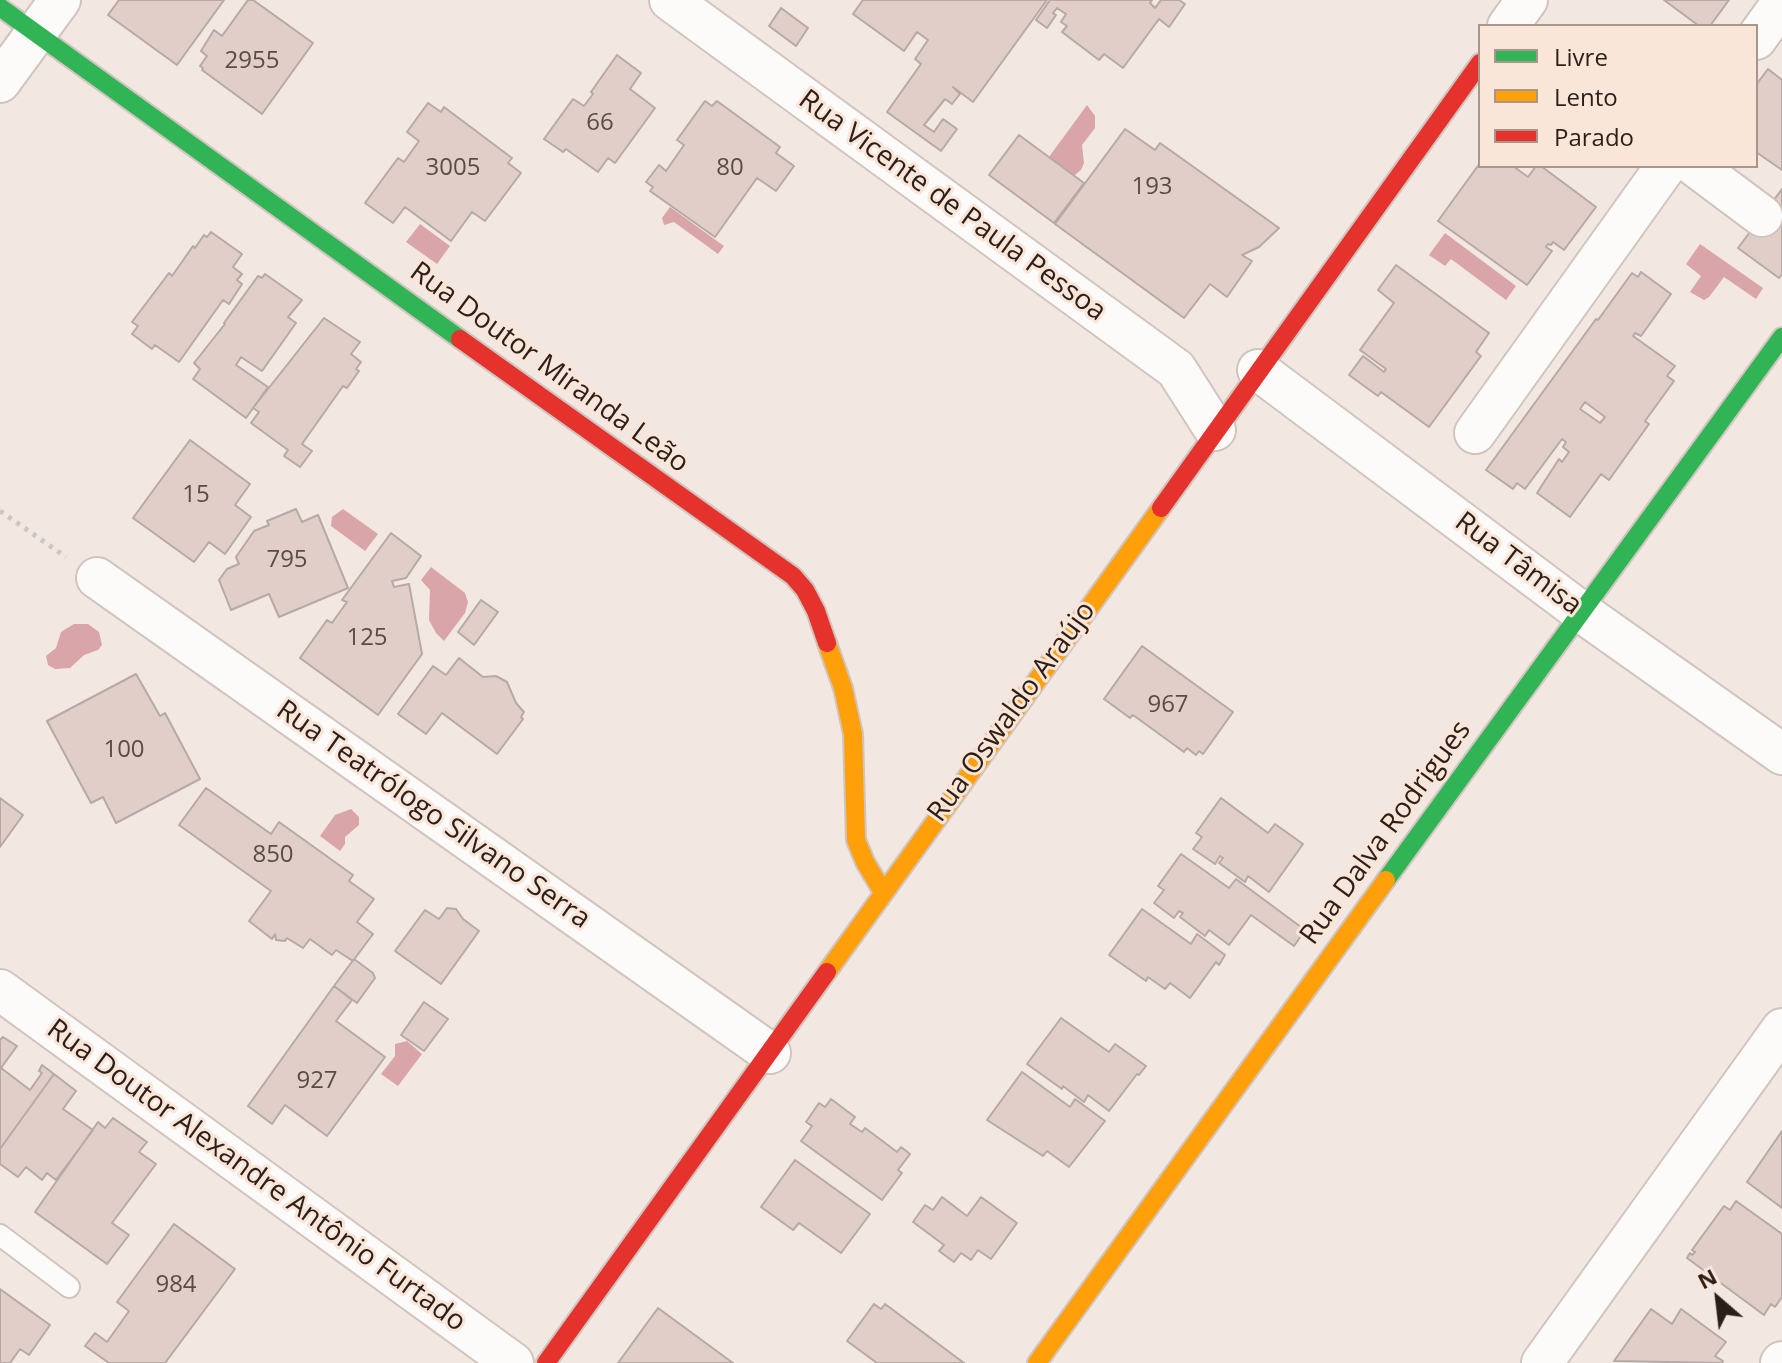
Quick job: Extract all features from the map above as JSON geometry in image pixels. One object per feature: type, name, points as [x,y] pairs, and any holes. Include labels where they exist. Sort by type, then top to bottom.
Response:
[{"type":"street","points":[[0,82],[60,0]]},
{"type":"street","name":"Rua Vicente de Paula Pessoa","points":[[670,0],[1176,369],[1215,430]]},
{"type":"street","points":[[1509,24],[1527,0]]},
{"type":"street","points":[[1758,36],[1782,3]]},
{"type":"street","name":"Rua Doutor Miranda Leão","points":[[3,6],[36,33],[723,529],[793,576],[816,611],[843,688],[853,734],[856,840],[883,892]]},
{"type":"street","name":"Rua Oswaldo Araújo","points":[[546,1363],[1478,66]]},
{"type":"street","points":[[1475,433],[1665,168]]},
{"type":"street","points":[[1698,168],[1762,216]]},
{"type":"street","name":"Rua Dalva Rodrigues","points":[[1037,1363],[1580,611],[1782,337]]},
{"type":"street","name":"Rua Tâmisa","points":[[1258,370],[1580,611],[1782,754]]},
{"type":"street","name":"Rua Teatrólogo Silvano Serra","points":[[97,578],[770,1053]]},
{"type":"street","name":"Rua Doutor Alexandre Antônio Furtado","points":[[0,990],[513,1363]]},
{"type":"street","points":[[1542,1363],[1782,1029]]},
{"type":"lane","points":[[0,1235],[69,1287]]},
{"type":"path","points":[[0,511],[97,578]]},
{"type":"shaded area","points":[[1087,105],[1095,116],[1095,128],[1082,145],[1084,163],[1081,170],[1075,175],[1067,175],[1046,161]]},
{"type":"shaded area","points":[[670,207],[724,246],[718,254],[674,222],[664,225],[662,218]]},
{"type":"shaded area","points":[[420,224],[450,246],[437,264],[406,242]]},
{"type":"shaded area","points":[[1445,233],[1516,286],[1506,300],[1451,259],[1445,266],[1429,255]]},
{"type":"shaded area","points":[[1700,244],[1763,288],[1756,299],[1724,277],[1704,300],[1690,292],[1701,276],[1686,264]]},
{"type":"shaded area","points":[[343,509],[378,534],[365,551],[331,526],[332,517]]},
{"type":"shaded area","points":[[431,567],[465,593],[468,602],[465,613],[444,641],[429,620],[430,590],[421,580]]},
{"type":"shaded area","points":[[74,624],[88,624],[99,632],[102,645],[70,668],[55,669],[48,665],[46,656],[56,648],[61,632]]},
{"type":"shaded area","points":[[351,809],[359,817],[359,825],[345,837],[340,851],[320,836],[335,815]]},
{"type":"shaded area","points":[[407,1041],[422,1054],[398,1086],[381,1074],[395,1056],[395,1044]]},
{"type":"building","points":[[119,0],[224,0],[177,65],[108,15]]},
{"type":"building","points":[[248,0],[253,0],[313,43],[262,114],[200,66],[207,56],[201,51],[214,30],[222,36]]},
{"type":"building","points":[[863,0],[1047,0],[973,102],[953,87],[960,94],[952,104],[945,99],[924,125],[934,132],[943,119],[957,129],[941,151],[887,112],[921,64],[915,59],[928,40],[917,32],[904,51],[853,14]]},
{"type":"building","points":[[1050,0],[1152,0],[1150,3],[1155,8],[1161,0],[1179,0],[1185,4],[1169,27],[1159,19],[1123,68],[1104,54],[1099,60],[1062,32],[1067,26],[1061,22],[1066,14],[1057,8],[1047,28],[1036,20]]},
{"type":"building","points":[[1664,0],[1729,0],[1711,24],[1696,24]]},
{"type":"building","points":[[781,8],[808,28],[796,46],[769,26]]},
{"type":"building","points":[[617,55],[641,73],[630,89],[655,108],[615,163],[608,158],[598,172],[566,149],[563,152],[544,139],[573,99],[584,106]]},
{"type":"building","points":[[1768,69],[1782,80],[1782,170],[1758,153],[1758,82]]},
{"type":"building","points":[[705,101],[712,106],[717,101],[780,147],[776,153],[794,166],[776,191],[757,178],[715,237],[650,191],[653,187],[646,182],[659,165],[666,171],[684,145],[677,140]]},
{"type":"building","points":[[428,103],[441,112],[444,107],[512,158],[508,163],[521,173],[485,221],[472,212],[451,241],[405,207],[393,223],[365,203],[398,158],[404,162],[419,141],[407,132]]},
{"type":"building","points":[[1125,129],[1155,150],[1160,143],[1279,228],[1259,247],[1242,255],[1252,261],[1227,297],[1210,284],[1184,318],[1055,224]]},
{"type":"building","points":[[1019,135],[1084,183],[1054,223],[989,175]]},
{"type":"building","points":[[1478,166],[1516,168],[1528,177],[1535,168],[1544,168],[1596,207],[1564,250],[1553,242],[1548,244],[1546,247],[1552,251],[1527,285],[1438,221]]},
{"type":"building","points":[[1782,189],[1782,274],[1779,278],[1738,248]]},
{"type":"building","points":[[211,232],[242,254],[233,267],[242,274],[237,280],[242,284],[229,304],[223,300],[179,362],[155,345],[152,349],[132,334],[138,326],[132,322],[169,273],[172,276],[193,246],[195,248],[204,235],[207,237]]},
{"type":"building","points":[[1396,265],[1489,333],[1476,352],[1481,356],[1429,427],[1381,392],[1378,396],[1349,375],[1363,356],[1384,372],[1386,369],[1360,350],[1394,303],[1378,290]]},
{"type":"building","points":[[1641,272],[1671,294],[1641,336],[1635,333],[1633,336],[1675,366],[1667,376],[1674,381],[1645,421],[1649,424],[1609,480],[1601,474],[1570,517],[1537,493],[1559,459],[1562,462],[1569,452],[1563,447],[1566,442],[1562,439],[1525,489],[1517,483],[1513,489],[1486,470],[1632,273],[1638,277]],"holes":[[[1585,402],[1605,417],[1600,423],[1580,409]]]},
{"type":"building","points":[[265,274],[302,300],[288,317],[296,323],[262,371],[241,357],[236,365],[268,387],[246,418],[193,379],[200,369],[194,363],[258,276],[262,278]]},
{"type":"building","points":[[324,318],[360,342],[351,354],[361,362],[356,369],[359,371],[347,388],[343,386],[302,444],[312,451],[300,467],[284,456],[288,450],[251,423],[259,412],[253,408]]},
{"type":"building","points":[[190,440],[250,484],[235,505],[251,517],[225,554],[209,542],[194,562],[133,518]]},
{"type":"building","points":[[296,509],[302,522],[318,515],[348,588],[279,617],[269,594],[231,610],[219,580],[227,569],[239,564],[236,557],[254,531],[269,525],[267,521]]},
{"type":"building","points":[[391,533],[421,556],[406,578],[392,581],[394,587],[409,584],[422,654],[378,715],[300,658],[327,620],[332,623],[347,602],[342,600]]},
{"type":"building","points":[[481,600],[498,612],[474,645],[458,632]]},
{"type":"building","points":[[1142,646],[1233,712],[1203,754],[1199,751],[1196,755],[1187,748],[1184,752],[1133,715],[1130,718],[1104,699]]},
{"type":"building","points":[[459,658],[483,677],[496,676],[507,682],[516,703],[524,712],[523,719],[497,754],[442,713],[426,734],[398,714],[433,666],[446,675]]},
{"type":"building","points":[[136,674],[160,716],[165,713],[200,779],[116,823],[103,797],[91,803],[47,721]]},
{"type":"building","points":[[206,788],[271,834],[279,822],[353,875],[349,881],[374,899],[357,922],[373,934],[353,961],[336,950],[332,955],[310,939],[303,948],[287,938],[285,941],[276,940],[275,934],[272,939],[249,921],[271,891],[179,825]]},
{"type":"building","points":[[0,798],[23,815],[0,847]]},
{"type":"building","points":[[1221,798],[1268,833],[1275,824],[1303,844],[1269,892],[1248,876],[1245,882],[1219,863],[1223,858],[1220,856],[1215,864],[1193,849],[1202,837],[1196,833]]},
{"type":"building","points":[[1181,854],[1229,888],[1236,879],[1305,930],[1294,946],[1251,915],[1229,945],[1209,930],[1205,936],[1180,917],[1183,913],[1179,911],[1174,918],[1154,903],[1164,890],[1158,886]]},
{"type":"building","points":[[447,908],[456,909],[479,931],[441,984],[395,951],[425,910],[439,919]]},
{"type":"building","points":[[1142,909],[1191,944],[1197,934],[1225,955],[1219,965],[1216,962],[1190,998],[1170,983],[1165,989],[1148,977],[1146,981],[1109,955]]},
{"type":"building","points":[[354,959],[375,978],[357,1003],[334,986]]},
{"type":"building","points":[[334,986],[352,1000],[336,1021],[385,1057],[327,1136],[285,1105],[272,1124],[248,1106]]},
{"type":"building","points":[[424,1002],[448,1019],[424,1051],[401,1035]]},
{"type":"building","points":[[1061,1018],[1109,1052],[1115,1044],[1146,1066],[1109,1111],[1088,1095],[1084,1102],[1027,1064]]},
{"type":"building","points":[[3,1037],[17,1046],[1,1068],[30,1090],[42,1073],[39,1071],[42,1065],[54,1074],[0,1149],[0,1040]]},
{"type":"building","points":[[1022,1072],[1070,1107],[1075,1099],[1105,1121],[1069,1167],[1047,1151],[1043,1156],[987,1120]]},
{"type":"building","points":[[54,1074],[76,1091],[63,1109],[93,1130],[56,1180],[47,1173],[42,1180],[26,1167],[18,1177],[0,1164],[0,1149]]},
{"type":"building","points":[[831,1099],[855,1117],[850,1124],[862,1132],[865,1128],[897,1152],[901,1147],[910,1154],[898,1170],[902,1173],[882,1200],[801,1141],[812,1126],[806,1122],[819,1103],[825,1107]]},
{"type":"building","points":[[113,1118],[147,1142],[139,1152],[156,1164],[112,1223],[129,1235],[107,1264],[35,1212],[98,1122],[105,1128]]},
{"type":"building","points":[[1782,1131],[1782,1208],[1747,1182]]},
{"type":"building","points":[[795,1160],[870,1214],[841,1253],[799,1223],[793,1230],[761,1207]]},
{"type":"building","points":[[942,1197],[967,1216],[981,1197],[1017,1223],[991,1259],[978,1250],[971,1260],[961,1253],[954,1262],[939,1251],[944,1245],[913,1222],[925,1205],[933,1210]]},
{"type":"building","points":[[1736,1201],[1782,1234],[1782,1297],[1775,1307],[1771,1304],[1764,1315],[1687,1258],[1695,1252],[1692,1250],[1724,1206],[1730,1210]]},
{"type":"building","points":[[174,1224],[235,1269],[165,1363],[109,1363],[85,1346],[95,1333],[107,1342],[129,1311],[117,1302]]},
{"type":"building","points":[[0,1289],[50,1325],[29,1355],[20,1349],[10,1363],[0,1363]]},
{"type":"building","points":[[874,1304],[881,1309],[885,1304],[964,1363],[877,1363],[847,1341]]},
{"type":"building","points":[[658,1308],[733,1363],[618,1363]]},
{"type":"building","points":[[1651,1309],[1672,1324],[1681,1309],[1726,1342],[1715,1356],[1722,1363],[1614,1361]]},
{"type":"traffic: fast","points":[[1,8],[460,339]]},
{"type":"traffic: fast","points":[[1386,880],[1782,337]]},
{"type":"traffic: slow","points":[[827,972],[1161,508]]},
{"type":"traffic: slow","points":[[827,643],[843,688],[853,734],[856,840],[883,892]]},
{"type":"traffic: slow","points":[[1037,1363],[1386,880]]},
{"type":"traffic: jam","points":[[1161,508],[1478,66]]},
{"type":"traffic: jam","points":[[460,339],[793,576],[816,611],[827,643]]},
{"type":"traffic: jam","points":[[546,1363],[827,972]]}]
